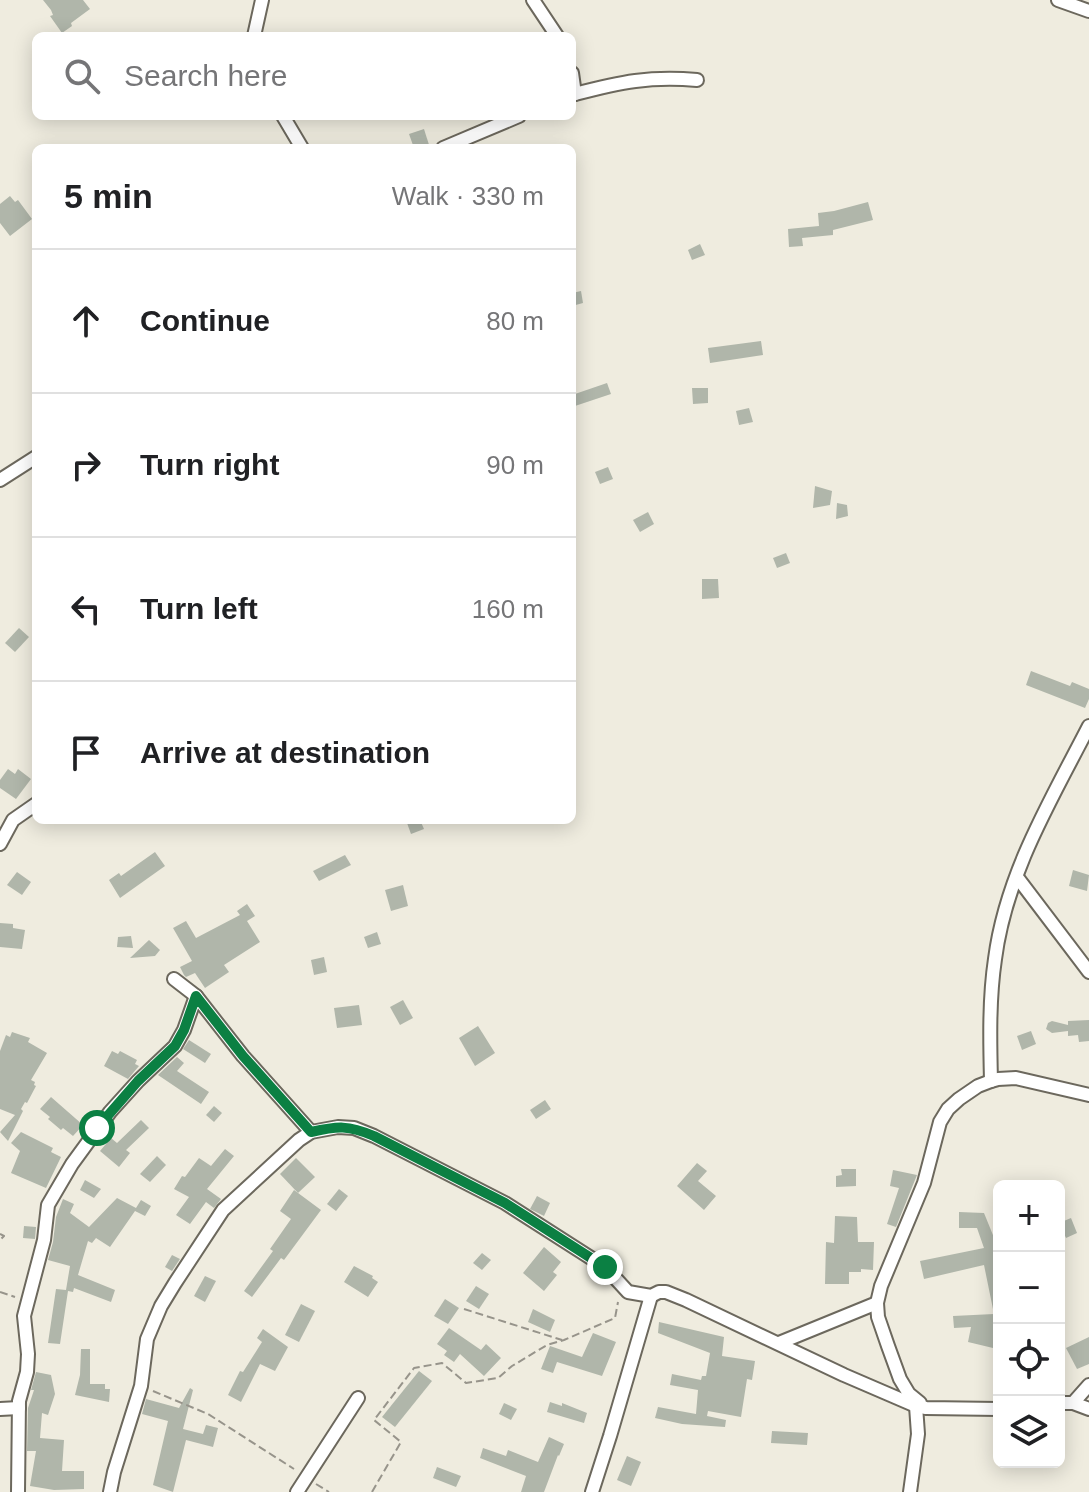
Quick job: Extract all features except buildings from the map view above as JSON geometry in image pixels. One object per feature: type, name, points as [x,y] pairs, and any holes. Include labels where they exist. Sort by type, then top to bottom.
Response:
[{"type":"street","points":[[255,32],[262,0]]},
{"type":"street","points":[[533,0],[554,32]]},
{"type":"street","points":[[1058,0],[1089,11]]},
{"type":"street","points":[[576,94],[646,78],[697,80]]},
{"type":"street","points":[[285,120],[300,144]]},
{"type":"street","points":[[452,144],[510,120]]},
{"type":"street","points":[[0,480],[32,460]]},
{"type":"street","points":[[991,1081],[995,958],[1010,894],[1043,813],[1089,726]]},
{"type":"street","points":[[0,844],[6,818],[32,806]]},
{"type":"street","points":[[1017,877],[1089,972]]},
{"type":"street","points":[[174,979],[196,996],[243,1056],[311,1132]]},
{"type":"street","points":[[18,1492],[19,1401],[27,1372],[28,1354],[24,1316],[44,1240],[48,1205],[72,1164],[110,1112],[175,1046],[196,996]]},
{"type":"street","points":[[910,1492],[921,1407],[900,1379],[878,1317],[877,1303],[924,1183],[940,1122],[959,1099],[978,1086],[998,1079],[1016,1078],[1089,1095]]},
{"type":"street","points":[[110,1492],[141,1386],[147,1339],[161,1306],[223,1210],[299,1140],[311,1132],[338,1127],[354,1128],[505,1203],[594,1259],[611,1272],[628,1292],[651,1296],[659,1292],[676,1296],[844,1375],[921,1407],[993,1409]]},
{"type":"street","points":[[592,1492],[651,1296]]},
{"type":"street","points":[[779,1343],[877,1303]]},
{"type":"street","points":[[1066,1403],[1089,1385]]},
{"type":"street","points":[[297,1492],[358,1398]]},
{"type":"street","points":[[1066,1403],[1089,1409]]},
{"type":"street","points":[[0,1409],[19,1408]]},
{"type":"path","points":[[0,1234],[4,1236],[0,1240]]},
{"type":"path","points":[[372,1492],[401,1442],[374,1420],[414,1368],[442,1363],[466,1383],[498,1378],[547,1345],[615,1318],[622,1287]]},
{"type":"path","points":[[0,1292],[27,1302]]},
{"type":"path","points":[[464,1309],[564,1340]]},
{"type":"path","points":[[141,1386],[208,1414],[329,1492]]},
{"type":"route","points":[[97,1128],[138,1081],[175,1046],[196,996],[243,1056],[311,1132],[338,1127],[354,1128],[374,1136],[505,1203],[605,1267]]}]
